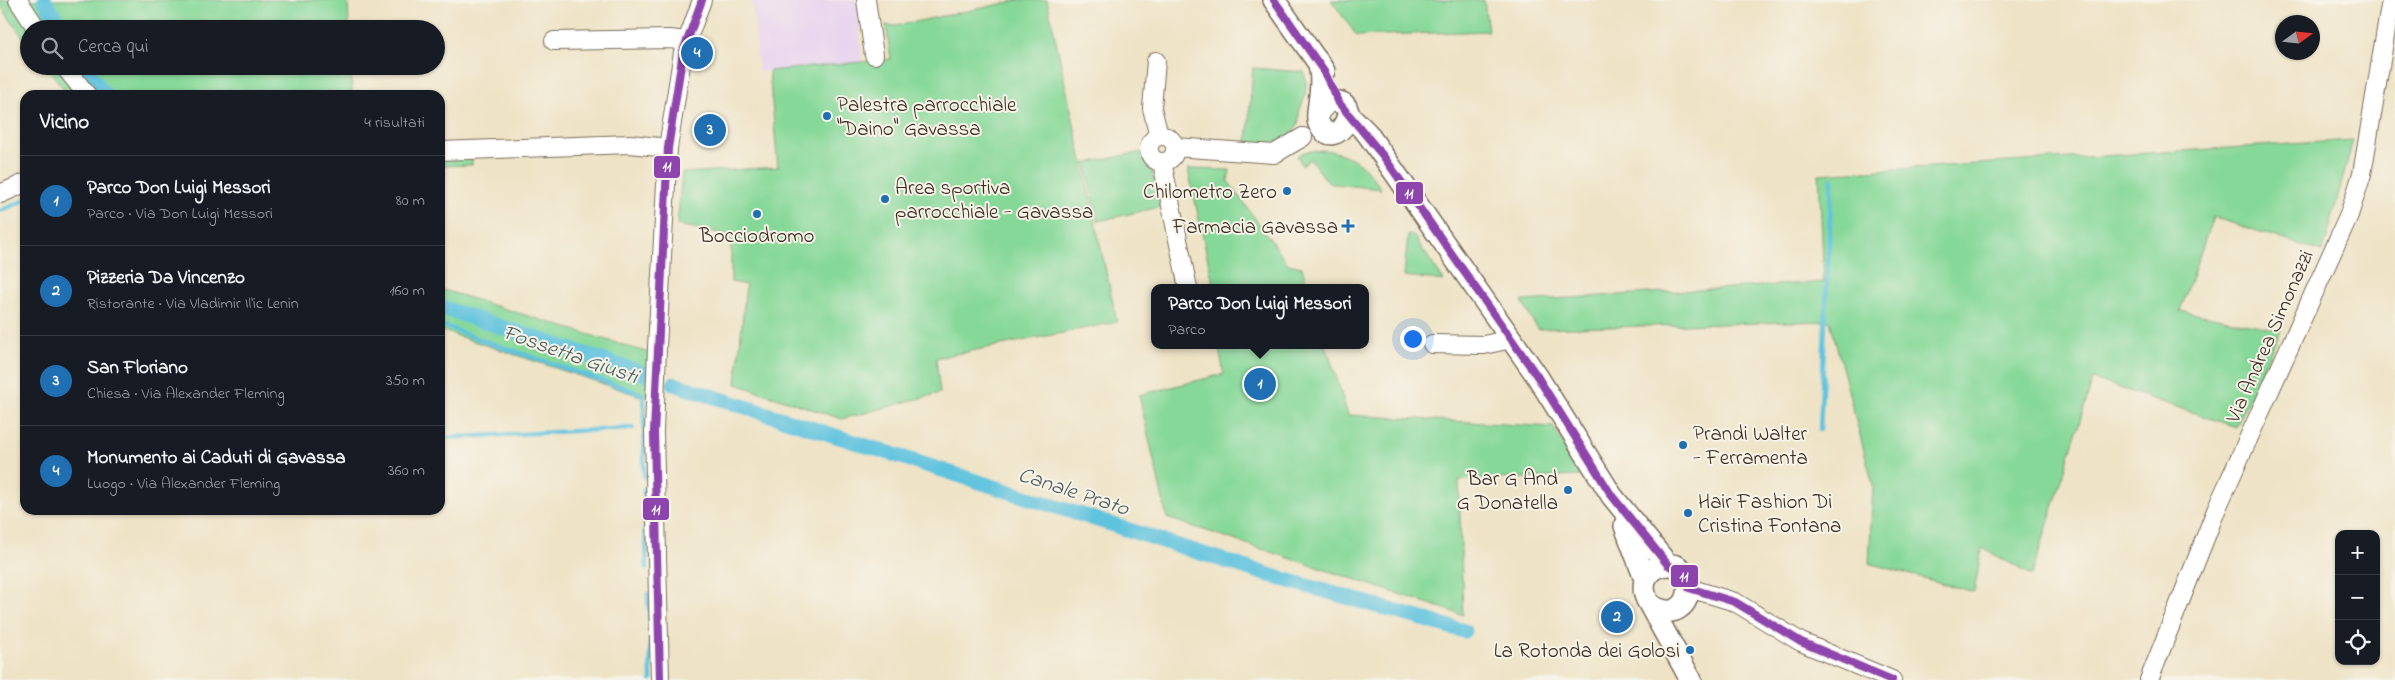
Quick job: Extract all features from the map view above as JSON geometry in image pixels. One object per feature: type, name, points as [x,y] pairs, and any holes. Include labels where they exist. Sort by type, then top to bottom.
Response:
[{"type":"main road","points":[[1274,0],[1317,60],[1344,109],[1367,134],[1384,157],[1511,339],[1563,416],[1612,496],[1668,565],[1681,570],[1686,575],[1690,588],[1685,602],[1679,607],[1665,611],[1652,606]]},
{"type":"main road","points":[[1317,60],[1320,70],[1324,123]]},
{"type":"main road","points":[[1324,123],[1328,102],[1344,109]]},
{"type":"main road","points":[[1324,123],[1384,157]]},
{"type":"main road","points":[[1612,496],[1637,553],[1645,579],[1644,593],[1690,680]]},
{"type":"main road","points":[[1645,579],[1655,568],[1668,565]]},
{"type":"main road","points":[[1679,607],[1680,659]]},
{"type":"street","points":[[18,0],[31,20]]},
{"type":"street","points":[[660,680],[654,432],[656,347],[668,148],[686,41],[702,0]]},
{"type":"street","points":[[866,0],[874,55]]},
{"type":"street","name":"Via Andrea Simonazzi","points":[[2149,680],[2217,508],[2349,214],[2362,174],[2391,0]]},
{"type":"street","points":[[554,41],[670,39],[686,41]]},
{"type":"street","points":[[1156,61],[1152,108],[1159,136]]},
{"type":"street","points":[[71,75],[83,90]]},
{"type":"street","points":[[1175,147],[1170,160],[1162,162],[1154,160],[1149,153],[1152,141],[1159,136],[1167,137],[1175,147],[1274,154],[1324,123]]},
{"type":"street","points":[[445,151],[630,144],[668,148]]},
{"type":"street","points":[[1162,162],[1187,284]]},
{"type":"street","points":[[0,194],[20,185]]},
{"type":"street","points":[[1432,344],[1484,345],[1511,339]]},
{"type":"street","points":[[1690,588],[1735,602],[1801,642],[1892,680]]},
{"type":"shaded area","points":[[752,0],[857,0],[862,62],[759,72]]},
{"type":"green space","points":[[0,0],[348,0],[349,20],[20,20],[20,33],[0,5]]},
{"type":"green space","name":"Area sportiva parrocchiale - Gavassa","points":[[1020,0],[1047,0],[1117,322],[936,358],[940,393],[842,419],[736,384],[746,285],[731,282],[731,235],[677,225],[682,173],[778,167],[769,71],[891,59],[886,25],[895,26]]},
{"type":"green space","points":[[1331,0],[1484,0],[1488,31],[1357,36]]},
{"type":"green space","points":[[1253,68],[1304,72],[1306,91],[1299,111],[1298,124],[1289,136],[1276,142],[1247,143]]},
{"type":"green space","points":[[52,75],[351,75],[352,90],[65,90]]},
{"type":"green space","points":[[2353,140],[2323,252],[2213,217],[2180,311],[2281,330],[2236,427],[2093,379],[2032,575],[1982,548],[1974,592],[1869,563],[1873,485],[1830,321],[1537,329],[1522,301],[1824,282],[1819,174]]},
{"type":"green space","points":[[1323,150],[1343,154],[1358,162],[1370,173],[1381,189],[1333,184],[1327,181],[1310,159],[1302,165],[1297,156],[1304,152]]},
{"type":"green space","points":[[1142,152],[1147,163],[1151,165],[1160,207],[1098,221],[1085,163]]},
{"type":"green space","points":[[472,156],[472,165],[445,166],[445,158]]},
{"type":"green space","points":[[1188,169],[1230,170],[1228,181],[1288,264],[1302,267],[1307,284],[1213,284]]},
{"type":"green space","points":[[1408,234],[1413,235],[1444,281],[1404,276]]},
{"type":"green space","points":[[445,291],[649,353],[646,398],[445,332]]},
{"type":"green space","points":[[1219,349],[1327,349],[1348,415],[1553,427],[1584,476],[1459,480],[1463,615],[1167,518],[1139,395],[1224,374]]},
{"type":"waterway","name":"Canale Prato","points":[[44,0],[57,20]]},
{"type":"waterway","name":"Canale Prato","points":[[91,75],[101,90]]},
{"type":"waterway","points":[[1820,430],[1832,179]]},
{"type":"waterway","name":"Fossetta Giusti","points":[[0,211],[20,202]]},
{"type":"waterway","name":"Canale Prato","points":[[445,309],[648,375]]},
{"type":"waterway","name":"Fossetta Giusti","points":[[445,326],[481,340],[642,394],[644,401],[644,477]]},
{"type":"waterway","name":"Canale Prato","points":[[674,384],[1269,575],[1464,631]]},
{"type":"waterway","points":[[445,438],[633,428]]},
{"type":"waterway","name":"Fossetta Giusti","points":[[644,489],[647,569]]},
{"type":"waterway","name":"Fossetta Giusti","points":[[648,594],[650,623]]},
{"type":"waterway","name":"Fossetta Giusti","points":[[650,638],[651,680]]},
{"type":"transit line","name":"11","points":[[660,680],[654,432],[668,148],[683,52],[702,0]]},
{"type":"transit line","name":"11","points":[[1274,0],[1325,73],[1339,103],[1384,157],[1537,376],[1612,496],[1668,565],[1683,573],[1689,588],[1735,602],[1801,642],[1892,680]]},
{"type":"place","name":"Monumento ai Caduti di Gavassa","points":[[697,53]]},
{"type":"place","name":"Palestra parrocchiale \"Daino\" Gavassa","points":[[827,116]]},
{"type":"place","name":"San Floriano","points":[[710,130]]},
{"type":"place","name":"Chilometro Zero","points":[[1287,191]]},
{"type":"place","name":"Area sportiva parrocchiale - Gavassa","points":[[885,199]]},
{"type":"place","name":"Bocciodromo","points":[[757,214]]},
{"type":"place","name":"Farmacia Gavassa","points":[[1348,226]]},
{"type":"place","name":"Parco Don Luigi Messori","points":[[1260,384]]},
{"type":"place","name":"Prandi Walter - Ferramenta","points":[[1683,445]]},
{"type":"place","name":"Bar G And G Donatella","points":[[1568,490]]},
{"type":"place","name":"Hair Fashion Di Cristina Fontana","points":[[1688,513]]},
{"type":"place","name":"Pizzeria Da Vincenzo","points":[[1617,617]]},
{"type":"place","name":"La Rotonda dei Golosi","points":[[1690,650]]}]
